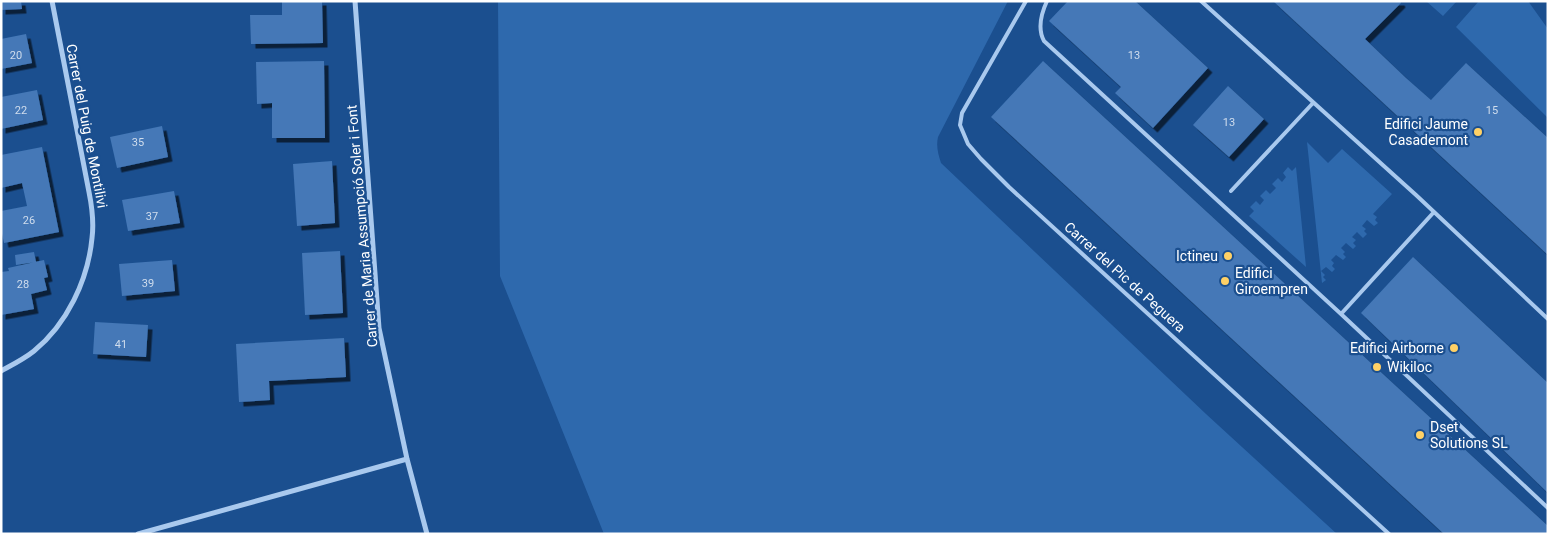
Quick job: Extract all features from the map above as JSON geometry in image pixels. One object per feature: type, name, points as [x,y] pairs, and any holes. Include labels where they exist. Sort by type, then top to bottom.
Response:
[{"type":"street","name":"Carrer del Puig de Montilivi","points":[[1,371],[33,352],[57,326],[77,294],[89,259],[92,236],[90,192],[52,1]]},
{"type":"street","name":"Carrer de Maria Assumpció Soler i Font","points":[[354,1],[379,328],[407,460],[427,534]]},
{"type":"street","points":[[138,534],[407,460]]},
{"type":"lane","name":"Carrer del Pic de Peguera","points":[[1026,1],[962,113],[960,125],[968,144],[1016,193],[1389,534]]},
{"type":"lane","points":[[1047,1],[1043,10],[1039,32],[1044,40],[1548,508]]},
{"type":"lane","points":[[1201,1],[1434,212],[1548,319]]},
{"type":"lane","points":[[1231,191],[1313,103]]},
{"type":"lane","points":[[1341,314],[1434,212]]},
{"type":"shaded area","points":[[498,1],[1008,1],[938,137],[937,144],[941,163],[1206,414],[1337,534],[604,534],[500,276]]},
{"type":"shaded area","points":[[1426,1],[1457,1],[1443,16]]},
{"type":"shaded area","points":[[1479,1],[1528,1],[1548,29],[1548,118],[1456,27]]},
{"type":"shaded area","points":[[1307,142],[1328,163],[1342,149],[1392,194],[1373,214],[1377,217],[1375,220],[1378,223],[1374,226],[1367,220],[1362,226],[1366,229],[1364,231],[1367,234],[1363,238],[1357,232],[1352,237],[1356,240],[1353,243],[1356,246],[1353,249],[1346,243],[1341,248],[1345,252],[1343,254],[1346,257],[1343,260],[1336,255],[1331,260],[1334,263],[1332,266],[1335,269],[1332,272],[1326,267],[1321,271],[1325,275],[1323,277],[1326,280],[1322,283]]},
{"type":"shaded area","points":[[1288,167],[1292,171],[1296,167],[1306,267],[1249,216],[1254,211],[1250,207],[1256,201],[1260,205],[1264,200],[1260,196],[1266,190],[1270,194],[1276,188],[1272,184],[1278,178],[1282,182],[1286,177],[1283,173]]},
{"type":"building","points":[[1,1],[21,1],[22,9],[1,10]]},
{"type":"building","points":[[282,1],[322,1],[323,43],[251,44],[250,15],[282,15]]},
{"type":"building","points":[[1068,1],[1135,1],[1208,68],[1153,128],[1115,93],[1121,87],[1049,21]]},
{"type":"building","name":"Edifici Jaume Casademont","points":[[1273,1],[1400,1],[1401,3],[1365,39],[1406,78],[1431,100],[1466,63],[1548,138],[1548,255]]},
{"type":"building","points":[[26,34],[32,63],[1,69],[1,39]]},
{"type":"building","points":[[324,61],[325,138],[272,138],[272,103],[257,104],[256,62]]},
{"type":"building","name":"Edifici Giroempren","points":[[1043,61],[1548,526],[1548,534],[1444,534],[991,117]]},
{"type":"building","points":[[1228,86],[1264,119],[1229,157],[1193,125]]},
{"type":"building","points":[[37,90],[43,120],[1,129],[1,97]]},
{"type":"building","points":[[162,126],[168,157],[117,168],[110,137]]},
{"type":"building","points":[[42,147],[59,232],[4,243],[1,229],[1,211],[27,206],[22,183],[1,188],[1,155]]},
{"type":"building","points":[[332,161],[335,223],[297,226],[293,164]]},
{"type":"building","points":[[174,191],[180,223],[128,231],[122,200]]},
{"type":"building","points":[[340,251],[343,313],[305,315],[302,253]]},
{"type":"building","points":[[34,252],[36,262],[16,265],[15,255]]},
{"type":"building","name":"Edifici Airborne","points":[[1413,257],[1548,383],[1548,493],[1361,313]]},
{"type":"building","points":[[44,260],[48,277],[44,278],[47,290],[31,294],[34,309],[1,315],[1,272],[9,271],[8,268]]},
{"type":"building","points":[[172,260],[175,291],[122,296],[119,264]]},
{"type":"building","points":[[95,322],[148,325],[146,357],[93,354]]},
{"type":"building","points":[[344,338],[346,377],[269,381],[270,400],[239,402],[236,344]]},
{"type":"place","name":"Edifici Jaume Casademont","points":[[1478,132]]},
{"type":"place","name":"Ictineu","points":[[1228,256]]},
{"type":"place","name":"Edifici Giroempren","points":[[1225,281]]},
{"type":"place","name":"Edifici Airborne","points":[[1454,348]]},
{"type":"place","name":"Wikiloc","points":[[1377,367]]},
{"type":"place","name":"Dset Solutions SL","points":[[1420,435]]}]
